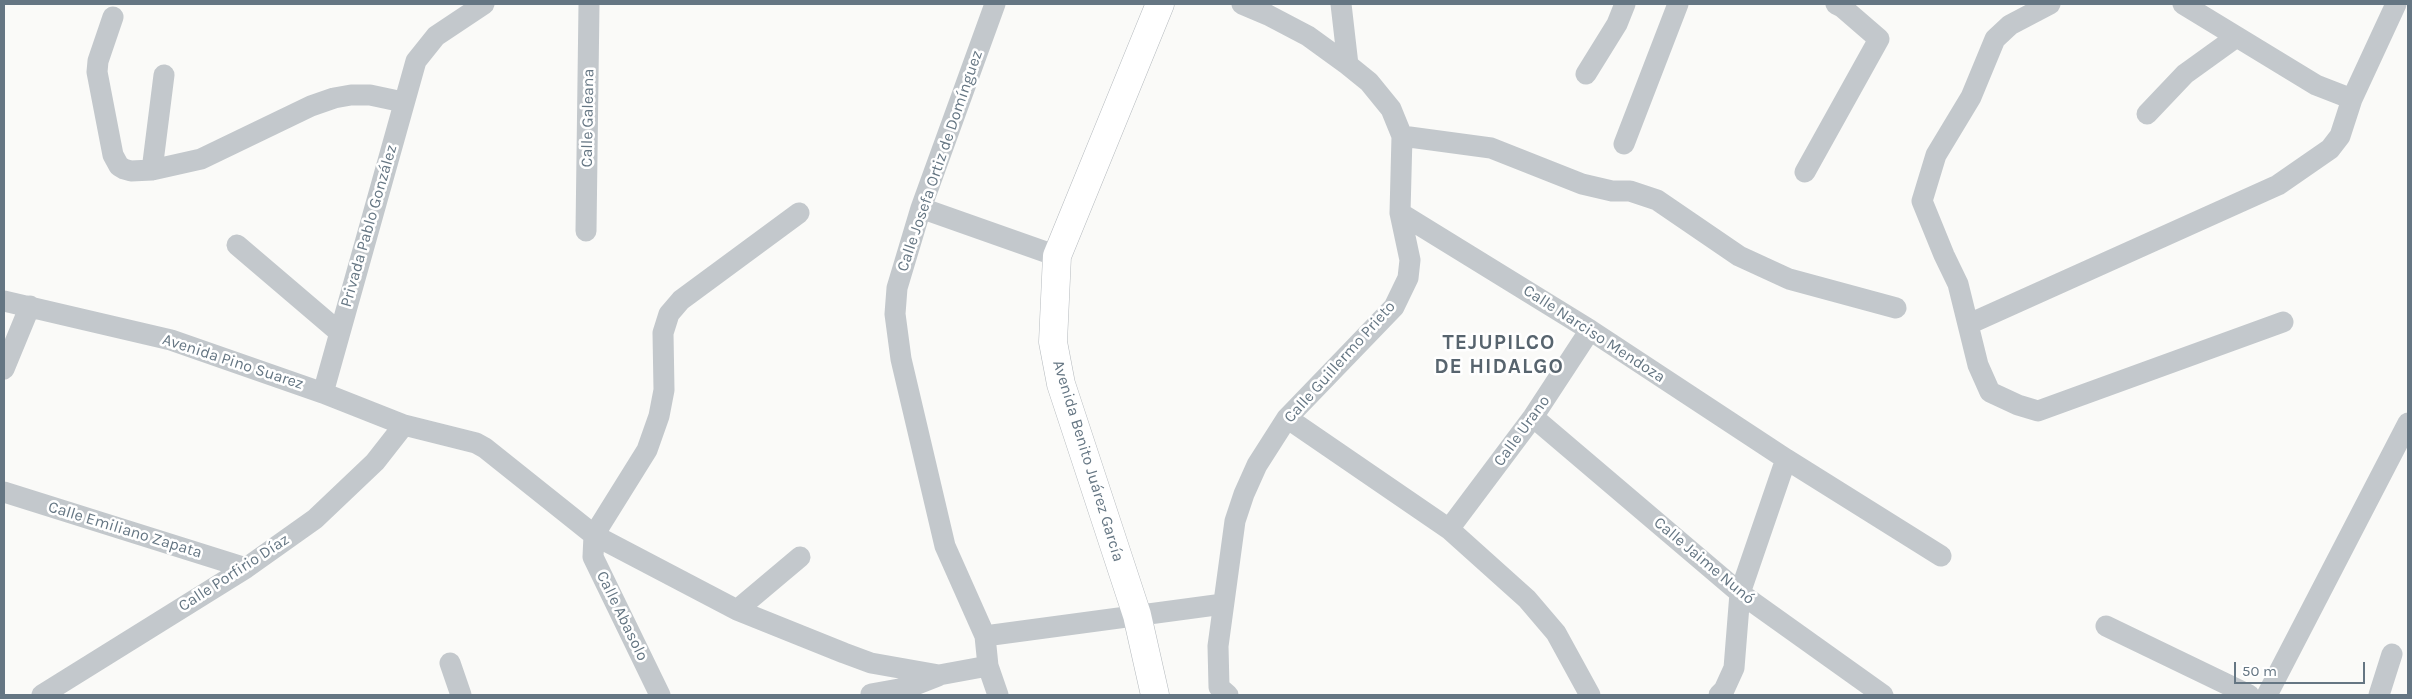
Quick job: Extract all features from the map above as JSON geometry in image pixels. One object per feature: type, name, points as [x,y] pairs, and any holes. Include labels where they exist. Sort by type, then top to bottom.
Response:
[{"type":"main road","name":"Avenida Benito Juárez García","points":[[1155,695],[1137,616],[1061,384],[1053,342],[1057,256],[1160,4]]},
{"type":"street","name":"Privada Pablo González","points":[[324,393],[339,332],[416,61],[436,36],[484,4]]},
{"type":"street","name":"Calle Galeana","points":[[586,231],[589,4]]},
{"type":"street","name":"Calle Josefa Ortiz de Domínguez","points":[[995,4],[921,208],[897,288],[895,314],[901,359],[945,546],[985,636],[988,666],[998,695]]},
{"type":"street","points":[[1242,4],[1268,14],[1308,36],[1348,64],[1369,82],[1391,109],[1402,136],[1491,148],[1582,184],[1612,191],[1630,191],[1657,200],[1739,256],[1789,279],[1896,308]]},
{"type":"street","points":[[1341,4],[1348,64]]},
{"type":"street","points":[[1586,74],[1616,24],[1625,4]]},
{"type":"street","points":[[1624,144],[1678,4]]},
{"type":"street","points":[[1805,172],[1879,38],[1836,4]]},
{"type":"street","points":[[2050,4],[2010,25],[1995,39],[1970,97],[1936,155],[1927,178],[1922,201],[1958,284],[1978,365],[1990,392],[2018,405],[2038,411],[2282,322]]},
{"type":"street","points":[[2183,4],[2316,85],[2352,99]]},
{"type":"street","points":[[1969,324],[2278,184],[2330,149],[2340,136],[2352,99],[2396,4]]},
{"type":"street","points":[[113,17],[98,61],[97,72],[113,155],[119,166],[124,169],[131,171],[152,170],[201,159],[311,106],[334,98],[350,95],[370,95],[403,102]]},
{"type":"street","points":[[2147,114],[2185,74],[2236,38]]},
{"type":"street","points":[[152,170],[164,75]]},
{"type":"street","name":"Calle Guillermo Prieto","points":[[1228,695],[1219,688],[1218,646],[1222,604],[1236,521],[1244,494],[1257,465],[1287,418],[1394,307],[1408,278],[1410,260],[1400,213],[1402,136]]},
{"type":"street","points":[[921,208],[1057,256]]},
{"type":"street","points":[[594,535],[647,450],[659,416],[664,390],[664,333],[669,314],[682,300],[799,213]]},
{"type":"street","name":"Calle Narciso Mendoza","points":[[1400,213],[1590,330],[1786,459],[1941,556]]},
{"type":"street","points":[[237,245],[339,332]]},
{"type":"street","name":"Avenida Pino Suarez","points":[[4,301],[171,340],[324,393],[404,425],[459,438],[486,448],[594,535],[737,610],[871,663],[939,676]]},
{"type":"street","points":[[4,369],[30,306]]},
{"type":"street","name":"Calle Urano","points":[[1449,529],[1533,418],[1590,330]]},
{"type":"street","points":[[1287,418],[1449,529],[1527,599],[1556,633],[1590,695]]},
{"type":"street","name":"Calle Jaime Nunó","points":[[1533,418],[1740,593],[1883,695]]},
{"type":"street","points":[[2267,695],[2408,423]]},
{"type":"street","name":"Calle Porfirio Díaz","points":[[42,695],[246,568],[315,519],[348,490],[375,462],[404,425]]},
{"type":"street","points":[[1719,695],[1724,690],[1734,668],[1740,593],[1786,459]]},
{"type":"street","name":"Calle Emiliano Zapata","points":[[4,492],[246,568]]},
{"type":"street","name":"Calle Abasolo","points":[[594,535],[593,557],[660,695]]},
{"type":"street","points":[[737,610],[800,557]]},
{"type":"street","points":[[985,636],[1222,604]]},
{"type":"street","points":[[2106,626],[2249,695]]},
{"type":"street","points":[[2379,695],[2392,654]]},
{"type":"street","points":[[450,663],[461,695]]},
{"type":"street","points":[[871,663],[871,695],[910,687],[939,676],[988,666]]},
{"type":"district","name":"TEJUPILCO DE HIDALGO","points":[[1499,355]]}]
